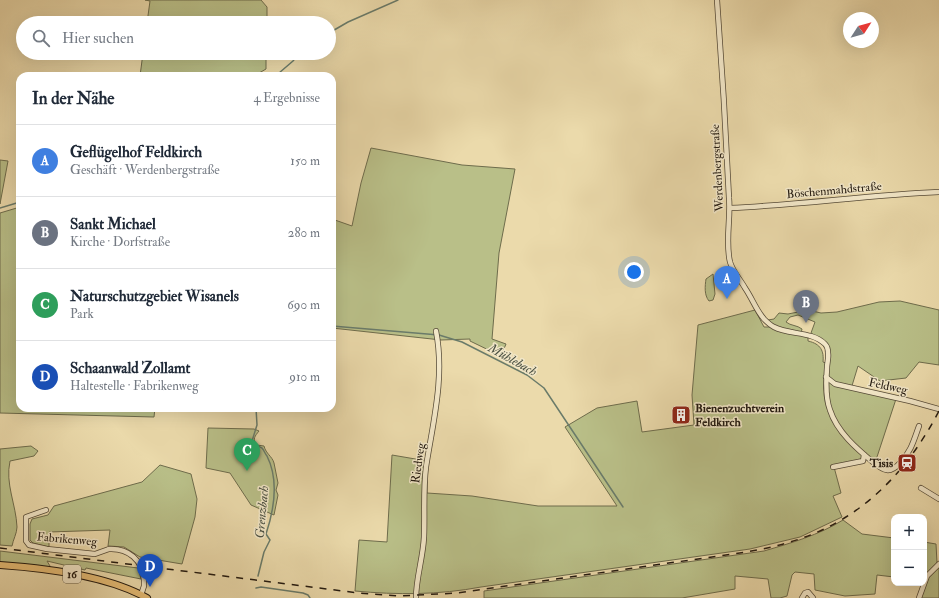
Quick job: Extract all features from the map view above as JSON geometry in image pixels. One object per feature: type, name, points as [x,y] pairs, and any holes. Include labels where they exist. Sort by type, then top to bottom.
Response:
[{"type":"main road","name":"16","points":[[0,565],[46,570],[85,577],[109,583],[144,597]]},
{"type":"street","name":"Werdenbergstraße","points":[[717,0],[730,208],[728,252],[732,266],[768,323],[774,327],[789,332],[806,335],[820,340],[826,345],[828,351],[826,377]]},
{"type":"street","name":"Böschenmahdstraße","points":[[730,208],[894,194],[939,192]]},
{"type":"street","name":"Riedweg","points":[[416,598],[424,539],[424,485],[440,366],[437,334]]},
{"type":"street","name":"Feldweg","points":[[826,377],[832,382],[843,386],[939,409]]},
{"type":"street","points":[[826,377],[828,405],[831,415],[847,438],[878,467],[886,471],[890,471],[898,466],[909,452],[919,426]]},
{"type":"street","points":[[826,387],[832,382]]},
{"type":"street","points":[[833,467],[863,461],[864,455]]},
{"type":"street","points":[[921,488],[939,499]]},
{"type":"street","name":"Fabrikenweg","points":[[46,510],[26,517],[26,541],[29,545],[47,549],[95,554],[109,549],[122,550],[132,556],[142,569],[144,580],[144,597]]},
{"type":"street","points":[[919,598],[927,576],[939,564]]},
{"type":"street","points":[[802,598],[805,593],[808,592],[812,598]]},
{"type":"green space","points":[[145,0],[261,0],[267,7],[267,16],[148,16],[150,1]]},
{"type":"green space","points":[[142,60],[266,60],[266,69],[261,72],[141,72]]},
{"type":"green space","points":[[371,148],[462,165],[515,169],[499,253],[492,339],[506,344],[501,356],[470,341],[470,339],[441,340],[336,328],[336,220],[352,226],[361,183]]},
{"type":"green space","points":[[0,160],[8,161],[0,204]]},
{"type":"green space","points":[[16,208],[16,412],[155,412],[154,417],[0,413],[0,213]]},
{"type":"green space","points":[[713,274],[715,294],[713,300],[709,301],[707,299],[705,287],[706,279]]},
{"type":"green space","points":[[900,301],[939,310],[939,365],[919,362],[906,378],[880,381],[858,366],[851,389],[896,399],[875,463],[865,456],[862,460],[834,467],[841,493],[833,496],[842,517],[800,537],[750,549],[450,592],[402,594],[355,591],[359,540],[387,542],[392,455],[427,461],[427,493],[472,496],[538,506],[617,506],[565,427],[597,408],[637,401],[642,432],[694,425],[692,395],[698,325],[755,310],[764,327],[771,327],[768,320],[774,319],[779,313],[788,314],[808,310],[821,313],[837,312],[879,302]],"holes":[[[798,315],[815,322],[811,333],[820,340],[829,351],[826,363],[823,362],[821,348],[808,341],[808,338],[801,333],[802,329],[786,322],[790,317]]]},
{"type":"green space","points":[[208,428],[254,429],[259,431],[254,439],[257,445],[264,446],[273,461],[278,483],[276,490],[278,495],[274,515],[251,505],[230,473],[206,468]]},
{"type":"green space","points":[[31,446],[38,451],[34,456],[10,461],[9,478],[17,529],[12,546],[0,545],[0,449]]},
{"type":"green space","points":[[160,465],[191,474],[197,499],[195,517],[182,564],[140,557],[124,547],[108,546],[110,530],[49,532],[49,547],[33,543],[30,540],[30,524],[32,519],[48,515],[54,506],[142,482]]},
{"type":"green space","points":[[843,520],[862,534],[891,538],[891,577],[877,575],[875,594],[845,596],[815,590],[814,574],[795,572],[792,575],[787,596],[780,598],[771,598],[768,579],[735,576],[735,589],[682,598],[484,598],[484,591],[764,551],[795,542]]},
{"type":"green space","points":[[927,542],[936,544],[937,563],[939,564],[939,598],[919,598],[923,586],[927,586]]},
{"type":"green space","points":[[0,551],[138,568],[141,579],[86,568],[85,570],[47,561],[50,568],[0,563]]},
{"type":"waterway","points":[[336,29],[348,22],[398,0]]},
{"type":"waterway","points":[[280,72],[294,60]]},
{"type":"waterway","points":[[0,208],[16,203]]},
{"type":"waterway","name":"Mühlebach","points":[[336,326],[439,335],[462,342],[527,375],[544,388],[623,507]]},
{"type":"waterway","name":"Grenzbach","points":[[256,412],[257,425],[252,441],[262,448],[267,456],[271,465],[274,485],[273,505],[266,534],[270,540],[264,552],[258,576]]},
{"type":"waterway","points":[[256,588],[261,587],[303,593],[308,595],[310,598]]},
{"type":"railway","points":[[0,548],[359,593],[400,596],[457,593],[733,554],[776,546],[815,533],[838,522],[859,508],[878,493],[896,475],[912,455],[939,411]]},
{"type":"place","name":"Geflügelhof Feldkirch","points":[[727,299]]},
{"type":"place","name":"Sankt Michael","points":[[806,323]]},
{"type":"place","name":"Bienenzuchtverein Feldkirch","points":[[681,415]]},
{"type":"place","name":"Tisis","points":[[907,463]]},
{"type":"place","name":"Naturschutzgebiet Wisanels","points":[[247,471]]},
{"type":"place","name":"Schaanwald Zollamt","points":[[150,587]]}]
